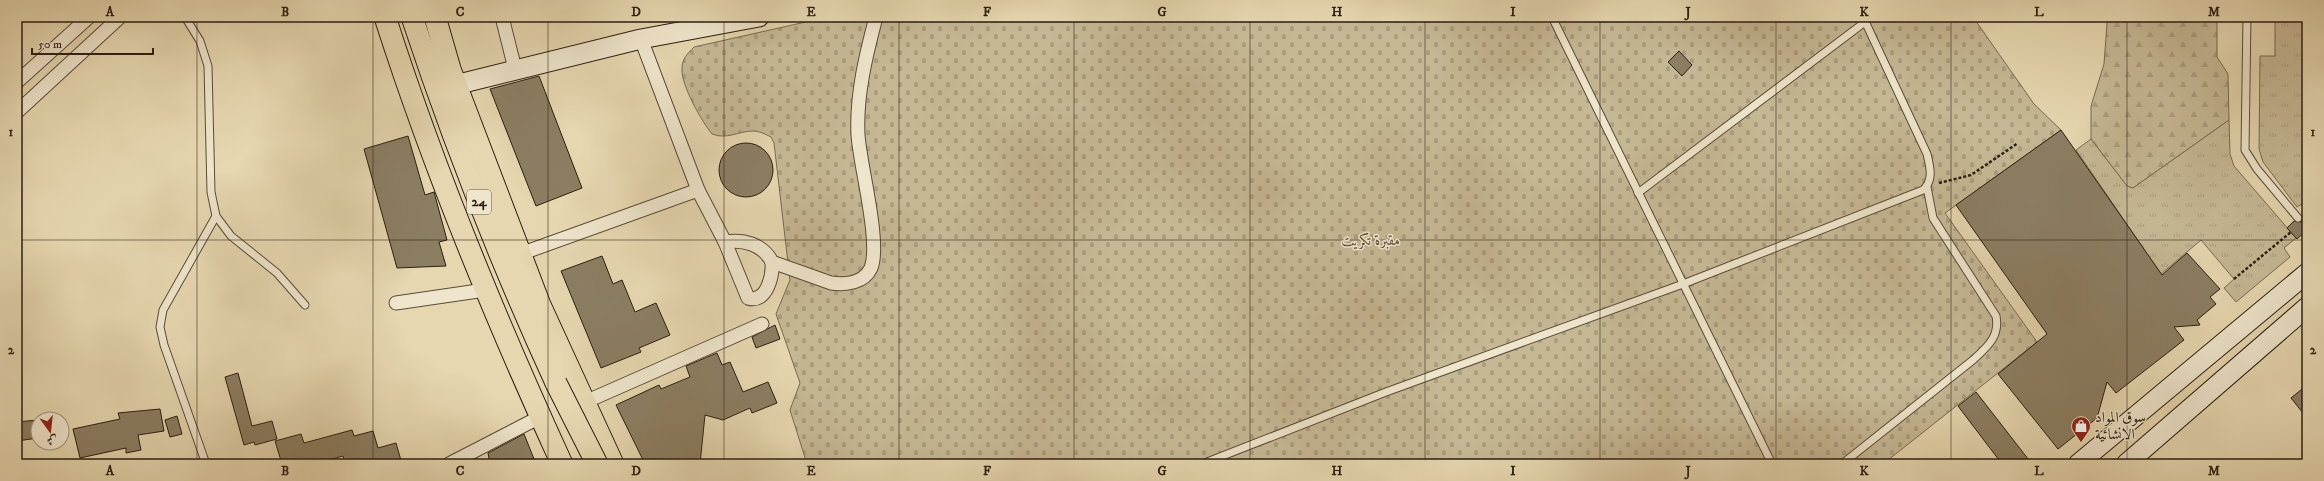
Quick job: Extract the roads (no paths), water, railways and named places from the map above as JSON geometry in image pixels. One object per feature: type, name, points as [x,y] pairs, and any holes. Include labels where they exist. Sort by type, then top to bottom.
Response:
[{"type":"main road","points":[[385,17],[424,136],[486,290],[540,417],[562,464]]},
{"type":"main road","name":"24","points":[[412,17],[486,222],[519,302],[556,383],[597,464]]},
{"type":"main road","points":[[435,17],[456,85],[540,305],[613,464]]},
{"type":"main road","points":[[456,85],[515,69],[641,39],[759,17]]},
{"type":"main road","points":[[2078,464],[2307,273]]},
{"type":"main road","points":[[2268,306],[2285,326]]},
{"type":"main road","points":[[2126,464],[2307,307]]},
{"type":"street","points":[[17,82],[89,17]]},
{"type":"street","points":[[17,112],[120,17]]},
{"type":"street","points":[[502,17],[515,69]]},
{"type":"street","points":[[772,262],[825,281],[841,285],[862,279],[870,270],[874,247],[858,133],[863,78],[876,17]]},
{"type":"street","points":[[641,39],[698,190],[725,242],[748,298],[759,296],[765,292],[770,281],[772,262],[767,253],[750,243],[737,241],[725,242]]},
{"type":"street","points":[[520,254],[698,190]]},
{"type":"street","points":[[396,303],[486,290]]},
{"type":"street","points":[[585,402],[762,324]]},
{"type":"street","points":[[449,464],[540,417]]},
{"type":"lane","points":[[185,17],[200,41],[208,66],[211,192],[216,216],[231,236],[277,273],[305,305]]},
{"type":"lane","points":[[1552,17],[1772,464]]},
{"type":"lane","points":[[2247,17],[2245,150],[2256,169],[2298,218]]},
{"type":"lane","points":[[1202,464],[1394,389],[1683,284],[1923,190],[1927,186],[1931,175],[1927,154],[1864,20],[1638,193]]},
{"type":"lane","points":[[1842,464],[1973,360],[1991,342],[1996,334],[1996,316],[1933,218],[1927,186]]},
{"type":"lane","points":[[206,464],[163,340],[160,327],[167,302],[216,216]]},
{"type":"place","name":"سوق المواد الانشائية","points":[[2081,443]]},
{"type":"park label","name":"مقبرة تكريت","points":[[1371,240]]}]
